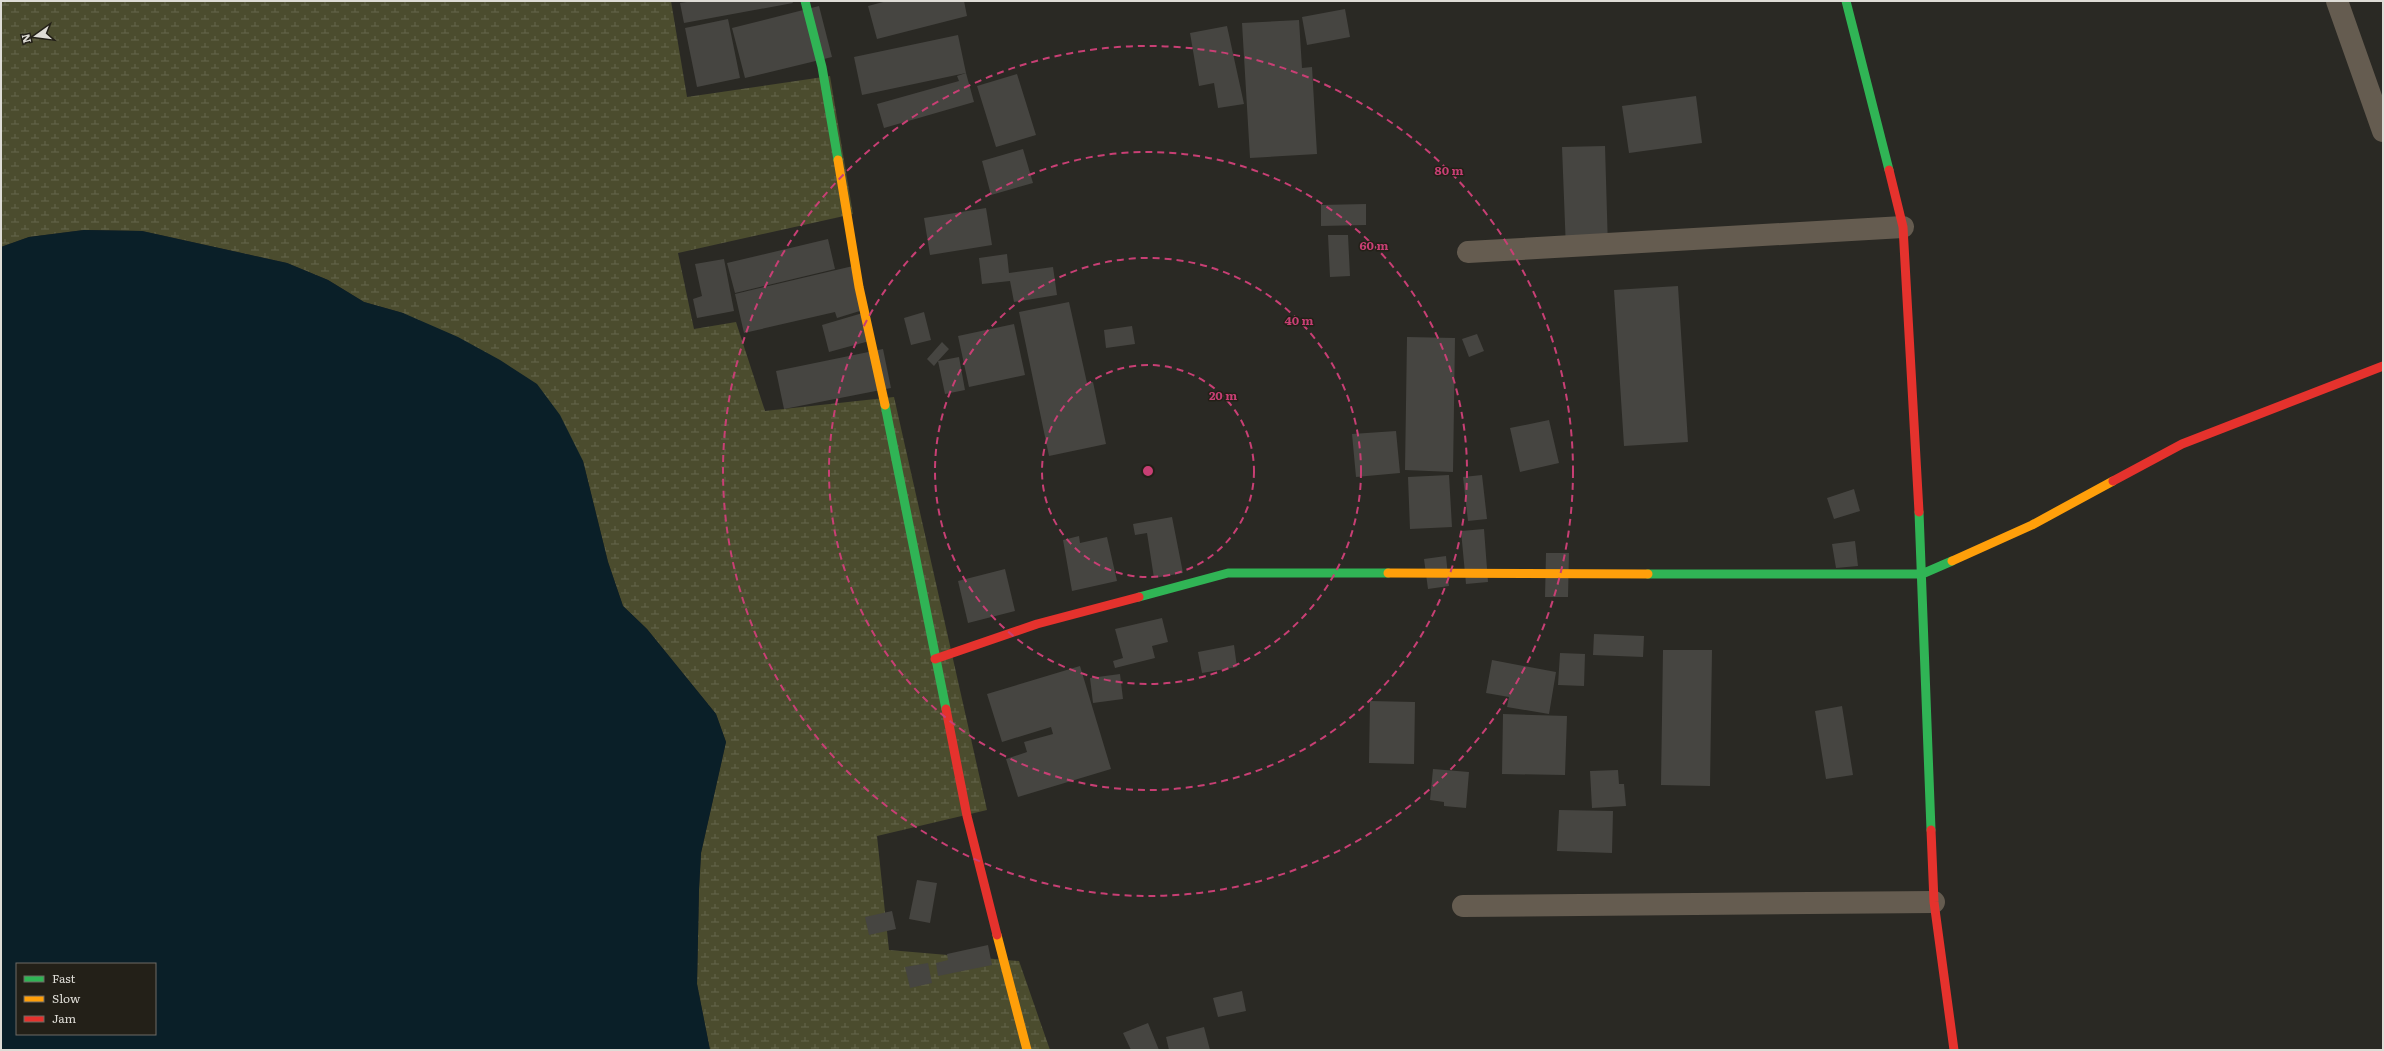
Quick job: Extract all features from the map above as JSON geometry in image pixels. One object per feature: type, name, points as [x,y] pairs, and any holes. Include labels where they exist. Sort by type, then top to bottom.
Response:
[{"type":"street","points":[[805,1],[822,67],[859,287],[890,429],[967,816],[1027,1050]]},
{"type":"street","points":[[1846,1],[1903,227],[1922,574],[1934,902],[1954,1050]]},
{"type":"street","points":[[2337,1],[2383,131]]},
{"type":"street","points":[[1468,252],[1903,227]]},
{"type":"street","points":[[935,659],[1037,624],[1228,573],[1922,574],[2032,525],[2182,444],[2383,366]]},
{"type":"street","points":[[1463,906],[1934,902]]},
{"type":"green space","points":[[1,1],[671,1],[687,97],[830,76],[853,214],[678,253],[694,329],[736,322],[765,411],[894,397],[987,810],[877,836],[889,950],[1019,961],[1050,1050],[710,1050],[697,984],[699,889],[701,853],[726,742],[716,714],[647,629],[623,606],[608,562],[583,461],[403,313],[364,302],[328,280],[287,263],[142,231],[84,230],[29,237],[1,247]]},
{"type":"water","points":[[84,230],[142,231],[287,263],[328,280],[364,302],[403,313],[458,337],[500,360],[537,384],[560,415],[583,461],[608,562],[623,606],[647,629],[716,714],[726,742],[701,853],[699,889],[697,984],[710,1050],[1,1050],[1,247],[29,237]]},
{"type":"building","points":[[693,1],[792,1],[793,3],[684,23],[680,3]]},
{"type":"building","points":[[887,1],[964,1],[967,16],[877,39],[868,6]]},
{"type":"building","points":[[819,6],[832,57],[745,78],[732,28]]},
{"type":"building","points":[[1345,9],[1350,37],[1307,45],[1302,17]]},
{"type":"building","points":[[728,19],[740,78],[697,87],[685,28]]},
{"type":"building","points":[[1299,20],[1302,68],[1312,67],[1317,154],[1250,158],[1242,23]]},
{"type":"building","points":[[1227,26],[1244,104],[1218,108],[1214,83],[1199,86],[1190,33]]},
{"type":"building","points":[[958,35],[966,73],[862,95],[854,57]]},
{"type":"building","points":[[966,73],[974,102],[884,128],[877,104],[959,81],[957,76]]},
{"type":"building","points":[[1017,74],[1036,135],[996,147],[977,86]]},
{"type":"building","points":[[1696,96],[1702,143],[1629,153],[1622,106]]},
{"type":"building","points":[[1605,146],[1608,248],[1566,250],[1562,147]]},
{"type":"building","points":[[1023,149],[1033,183],[991,195],[982,161]]},
{"type":"building","points":[[1366,204],[1366,225],[1321,226],[1321,205]]},
{"type":"building","points":[[986,208],[992,245],[930,255],[924,218]]},
{"type":"building","points":[[1328,235],[1348,235],[1350,276],[1330,277]]},
{"type":"building","points":[[828,239],[835,269],[735,293],[727,263]]},
{"type":"building","points":[[1007,254],[1009,273],[1053,267],[1057,295],[1014,302],[1010,281],[982,284],[979,258]]},
{"type":"building","points":[[724,259],[734,311],[697,318],[693,299],[702,296],[695,264]]},
{"type":"building","points":[[853,266],[863,310],[837,318],[835,312],[744,333],[735,294]]},
{"type":"building","points":[[1678,286],[1688,442],[1624,446],[1614,290]]},
{"type":"building","points":[[1069,302],[1087,383],[1093,382],[1106,444],[1049,456],[1019,312]]},
{"type":"building","points":[[866,312],[873,340],[829,352],[822,325]]},
{"type":"building","points":[[924,312],[931,340],[911,345],[904,318]]},
{"type":"building","points":[[1014,324],[1025,375],[969,387],[958,336]]},
{"type":"building","points":[[1132,326],[1135,344],[1106,348],[1104,330]]},
{"type":"building","points":[[1477,334],[1484,351],[1469,357],[1462,339]]},
{"type":"building","points":[[1407,337],[1455,338],[1453,472],[1405,470]]},
{"type":"building","points":[[942,342],[949,349],[934,366],[927,359]]},
{"type":"building","points":[[883,349],[891,388],[784,409],[776,371]]},
{"type":"building","points":[[959,357],[965,390],[945,394],[938,361]]},
{"type":"building","points":[[1549,420],[1559,463],[1520,472],[1510,428]]},
{"type":"building","points":[[1396,431],[1400,473],[1356,477],[1352,434]]},
{"type":"building","points":[[1449,475],[1452,527],[1410,529],[1408,477]]},
{"type":"building","points":[[1482,475],[1487,519],[1468,521],[1463,477]]},
{"type":"building","points":[[1854,489],[1860,511],[1834,519],[1827,498]]},
{"type":"building","points":[[1172,517],[1183,573],[1154,578],[1147,533],[1135,535],[1133,524]]},
{"type":"building","points":[[1484,529],[1488,582],[1466,584],[1461,531]]},
{"type":"building","points":[[1079,536],[1080,543],[1107,537],[1117,581],[1072,591],[1063,540]]},
{"type":"building","points":[[1855,541],[1858,566],[1836,568],[1832,544]]},
{"type":"building","points":[[1546,553],[1569,553],[1568,597],[1545,597]]},
{"type":"building","points":[[1446,556],[1449,586],[1428,589],[1424,559]]},
{"type":"building","points":[[1005,569],[1015,611],[968,623],[958,581]]},
{"type":"building","points":[[1162,618],[1168,642],[1152,646],[1155,658],[1115,668],[1113,661],[1123,658],[1115,629]]},
{"type":"building","points":[[1594,634],[1644,636],[1643,657],[1593,655]]},
{"type":"building","points":[[1234,645],[1237,667],[1202,673],[1198,652]]},
{"type":"building","points":[[1663,650],[1712,650],[1710,786],[1661,785]]},
{"type":"building","points":[[1560,653],[1585,654],[1584,686],[1558,685]]},
{"type":"building","points":[[1492,660],[1556,672],[1549,714],[1507,707],[1509,697],[1486,693]]},
{"type":"building","points":[[1080,666],[1111,769],[1018,797],[1006,759],[1027,752],[1024,742],[1053,734],[1051,727],[1002,742],[987,694]]},
{"type":"building","points":[[1120,674],[1123,699],[1093,703],[1090,678]]},
{"type":"building","points":[[1370,701],[1415,702],[1414,764],[1369,763]]},
{"type":"building","points":[[1842,706],[1853,775],[1826,779],[1815,711]]},
{"type":"building","points":[[1503,714],[1567,716],[1565,775],[1502,774]]},
{"type":"building","points":[[1433,769],[1469,772],[1466,808],[1444,806],[1444,802],[1430,800]]},
{"type":"building","points":[[1618,770],[1619,784],[1624,784],[1626,806],[1592,808],[1590,771]]},
{"type":"building","points":[[1559,810],[1613,811],[1612,853],[1557,851]]},
{"type":"building","points":[[917,880],[937,883],[930,923],[909,919]]},
{"type":"building","points":[[892,911],[896,929],[869,935],[865,917]]},
{"type":"building","points":[[988,945],[992,965],[938,976],[936,963],[948,960],[947,954]]},
{"type":"building","points":[[928,963],[932,983],[910,988],[905,967]]},
{"type":"building","points":[[1242,991],[1246,1011],[1218,1017],[1213,998]]},
{"type":"building","points":[[1148,1023],[1159,1050],[1131,1050],[1123,1033]]},
{"type":"building","points":[[1204,1027],[1210,1050],[1169,1050],[1166,1037]]},
{"type":"traffic: fast","points":[[805,1],[822,67],[838,160]]},
{"type":"traffic: fast","points":[[1846,1],[1889,170]]},
{"type":"traffic: fast","points":[[885,405],[946,709]]},
{"type":"traffic: fast","points":[[1919,512],[1931,830]]},
{"type":"traffic: fast","points":[[1648,574],[1922,574],[1952,561]]},
{"type":"traffic: fast","points":[[1139,597],[1228,573],[1388,573]]},
{"type":"traffic: slow","points":[[838,160],[859,287],[885,405]]},
{"type":"traffic: slow","points":[[1952,561],[2032,525],[2113,481]]},
{"type":"traffic: slow","points":[[1388,573],[1648,574]]},
{"type":"traffic: slow","points":[[997,935],[1027,1050]]},
{"type":"traffic: jam","points":[[1889,170],[1903,227],[1919,512]]},
{"type":"traffic: jam","points":[[2113,481],[2182,444],[2383,366]]},
{"type":"traffic: jam","points":[[935,659],[1037,624],[1139,597]]},
{"type":"traffic: jam","points":[[946,709],[967,816],[997,935]]},
{"type":"traffic: jam","points":[[1931,830],[1934,902],[1954,1050]]}]
